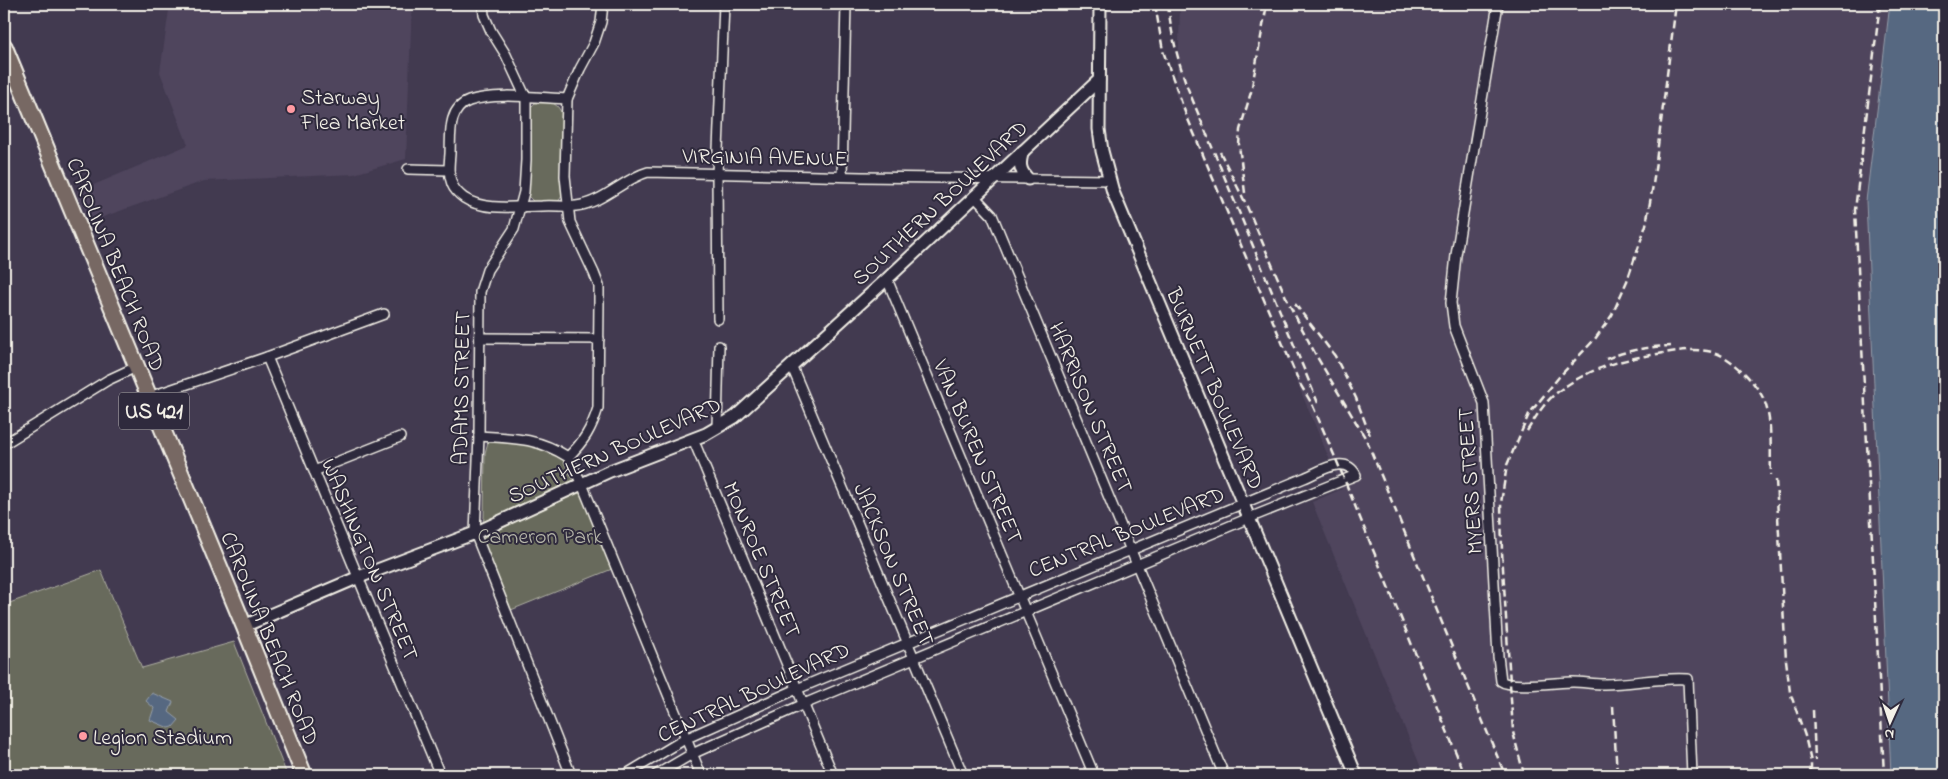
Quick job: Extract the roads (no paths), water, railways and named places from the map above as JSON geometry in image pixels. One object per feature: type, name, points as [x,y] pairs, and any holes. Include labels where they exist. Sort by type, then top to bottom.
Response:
[{"type":"highway","name":"CAROLINA BEACH ROAD","points":[[4,46],[304,775]]},
{"type":"street","name":"ADAMS STREET","points":[[484,4],[484,15],[491,31],[506,55],[526,98],[526,160],[524,192],[514,229],[488,270],[480,292],[479,436],[475,532],[571,775]]},
{"type":"street","points":[[568,457],[583,442],[593,425],[598,408],[599,286],[570,222],[565,176],[567,99],[594,43],[601,22],[603,4]]},
{"type":"street","points":[[718,319],[717,174],[724,4]]},
{"type":"street","points":[[842,176],[846,4]]},
{"type":"street","name":"BURNETT BOULEVARD","points":[[1100,4],[1100,140],[1109,180],[1356,775]]},
{"type":"street","name":"MYERS STREET","points":[[1498,4],[1456,255],[1451,309],[1456,334],[1484,403],[1501,682],[1520,685],[1574,682],[1604,684],[1688,679],[1692,775]]},
{"type":"street","name":"SOUTHERN BOULEVARD","points":[[244,626],[359,577],[475,532],[582,484],[693,439],[717,428],[744,412],[1099,80]]},
{"type":"street","name":"VIRGINIA AVENUE","points":[[567,99],[489,97],[468,101],[456,111],[450,127],[448,170],[452,186],[463,198],[474,203],[492,206],[577,206],[591,202],[635,175],[648,172],[1109,180]]},
{"type":"street","points":[[1023,151],[1020,163],[1022,171],[1028,179]]},
{"type":"street","points":[[408,169],[448,170]]},
{"type":"street","name":"HARRISON STREET","points":[[974,196],[992,215],[1224,775]]},
{"type":"street","name":"VAN BUREN STREET","points":[[886,279],[1094,775]]},
{"type":"street","points":[[149,397],[267,357],[384,314]]},
{"type":"street","points":[[480,338],[599,339]]},
{"type":"street","points":[[717,428],[719,346]]},
{"type":"street","name":"WASHINGTON STREET","points":[[267,357],[440,775]]},
{"type":"street","points":[[4,444],[108,380],[136,367]]},
{"type":"street","name":"JACKSON STREET","points":[[792,367],[963,775]]},
{"type":"street","points":[[479,436],[534,441],[551,446],[568,457],[582,484],[701,775]]},
{"type":"street","points":[[314,471],[400,437]]},
{"type":"street","name":"MONROE STREET","points":[[693,439],[833,775]]},
{"type":"street","name":"CENTRAL BOULEVARD","points":[[625,775],[685,739],[797,689],[1019,595],[1338,464],[1347,465],[1356,475],[1248,518],[804,704],[692,754],[656,775]]},
{"type":"water","points":[[1890,4],[1944,4],[1944,775],[1891,775],[1866,201]]},
{"type":"water","points":[[152,693],[173,702],[169,712],[179,720],[173,727],[169,728],[150,720],[154,708],[146,701]]},
{"type":"railway","points":[[1155,4],[1163,51],[1185,112],[1300,384],[1312,404],[1338,464],[1465,775]]},
{"type":"railway","points":[[1168,4],[1175,47],[1188,89],[1318,403]]},
{"type":"railway","points":[[1245,193],[1239,145],[1240,130],[1251,92],[1267,4]]},
{"type":"railway","points":[[1524,775],[1513,732],[1502,552],[1501,503],[1507,465],[1529,414],[1559,377],[1595,339],[1612,315],[1627,281],[1646,225],[1653,185],[1676,4]]},
{"type":"railway","points":[[1880,4],[1855,210],[1884,775]]},
{"type":"railway","points":[[1220,152],[1245,202],[1289,304],[1317,357],[1366,439],[1505,775]]},
{"type":"railway","points":[[1295,304],[1335,356],[1356,398],[1371,438]]},
{"type":"railway","points":[[1606,359],[1622,353],[1671,346]]},
{"type":"railway","points":[[1527,431],[1542,407],[1554,395],[1588,373],[1638,357],[1688,350],[1712,352],[1726,358],[1742,371],[1764,400],[1770,427],[1771,475]]},
{"type":"railway","points":[[1776,480],[1786,660],[1790,692],[1805,736],[1811,762],[1811,775]]},
{"type":"railway","points":[[1613,706],[1617,775]]},
{"type":"railway","points":[[1813,710],[1815,760]]},
{"type":"place","name":"Starway Flea Market","points":[[291,109]]},
{"type":"place","name":"Legion Stadium","points":[[83,736]]},
{"type":"park label","name":"Cameron Park","points":[[540,535]]}]
